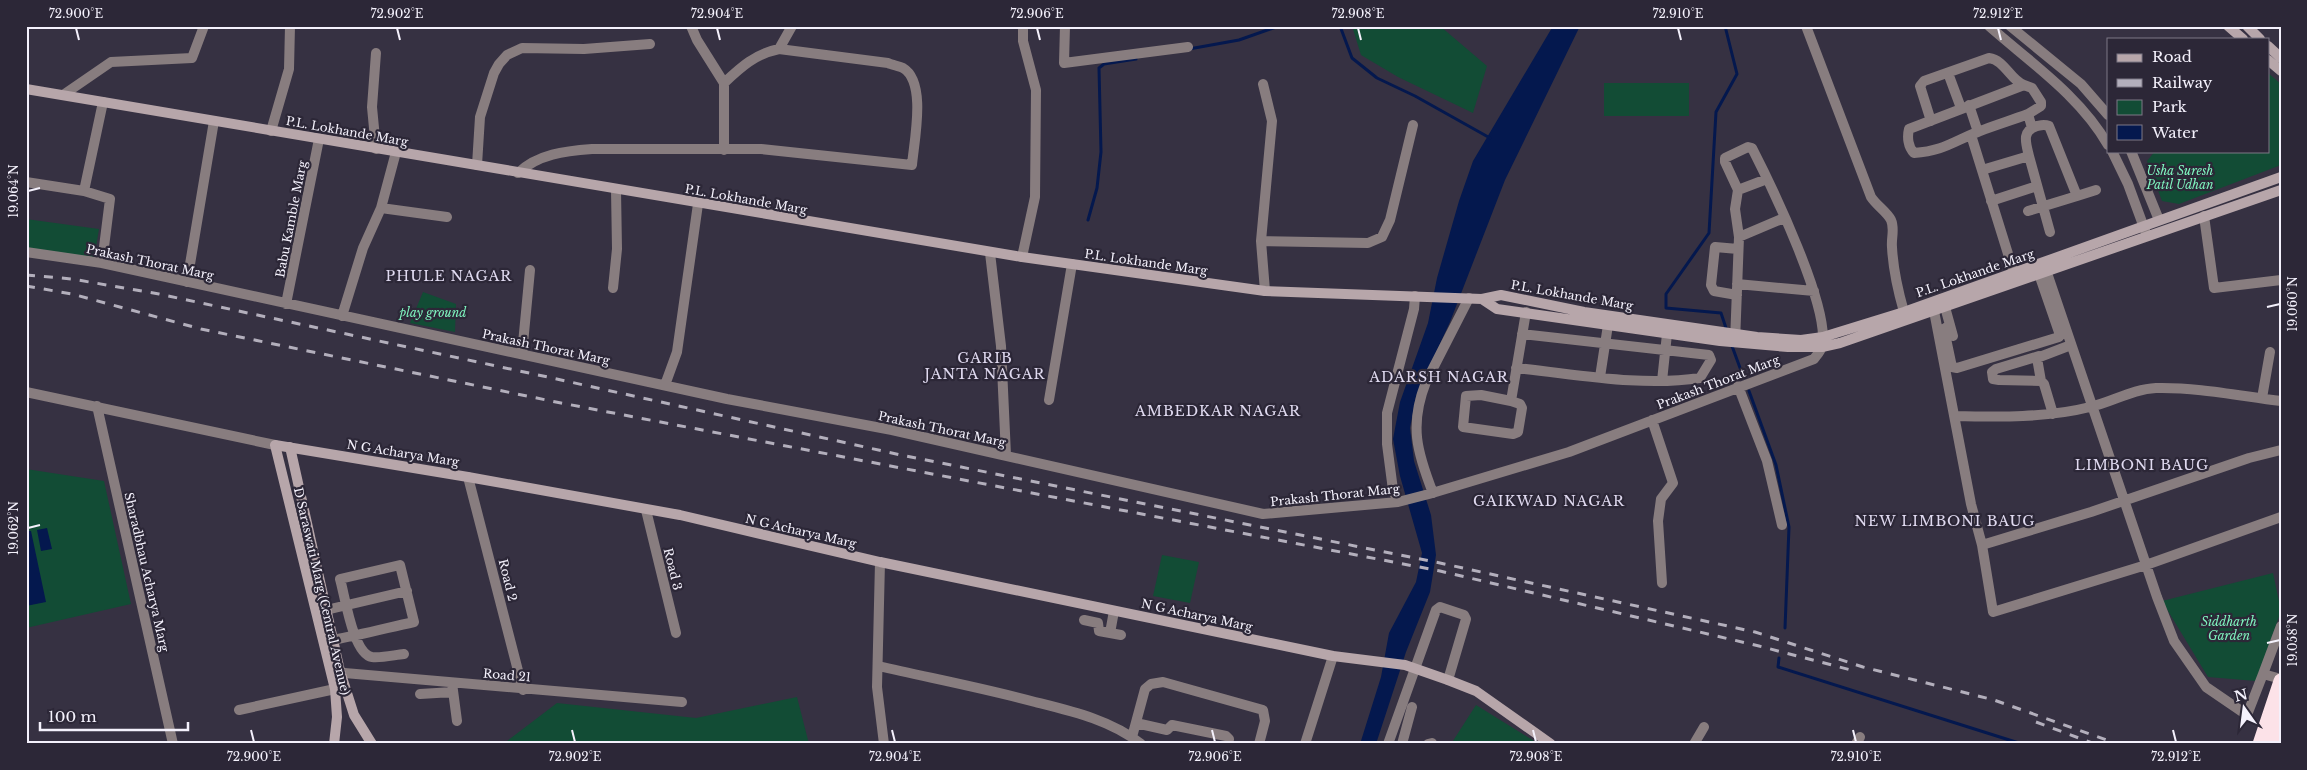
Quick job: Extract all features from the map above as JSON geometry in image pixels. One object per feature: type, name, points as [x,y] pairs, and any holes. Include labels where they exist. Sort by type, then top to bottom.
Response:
[{"type":"highway","points":[[2260,744],[2281,680]]},
{"type":"highway","points":[[2272,744],[2281,718]]},
{"type":"main road","points":[[2247,26],[2259,38]]},
{"type":"main road","points":[[2234,28],[2242,38]]},
{"type":"main road","points":[[2270,48],[2281,58]]},
{"type":"main road","points":[[2270,62],[2281,70]]},
{"type":"main road","name":"P.L. Lokhande Marg","points":[[26,89],[1022,258],[1265,291],[1482,299],[1501,295],[1636,324],[1736,339]]},
{"type":"main road","name":"P.L. Lokhande Marg","points":[[1482,299],[1497,309],[1608,325],[1636,324],[1667,334],[1840,343],[1945,308],[2143,226],[2281,177]]},
{"type":"main road","points":[[2261,184],[2265,195]]},
{"type":"main road","name":"P.L. Lokhande Marg","points":[[1822,342],[2014,273],[2043,269],[2281,190]]},
{"type":"main road","name":"N G Acharya Marg","points":[[275,445],[680,515],[880,562],[1333,656],[1410,667],[1476,691],[1551,744]]},
{"type":"main road","name":"D Saraswati Marg (Central Avenue)","points":[[275,445],[334,689],[336,716],[334,744]]},
{"type":"main road","points":[[290,447],[340,672],[354,715],[372,744]]},
{"type":"street","points":[[63,95],[111,62],[192,58],[204,26]]},
{"type":"street","points":[[271,131],[289,69],[290,26]]},
{"type":"street","points":[[692,26],[697,40],[724,83],[724,150]]},
{"type":"street","points":[[778,49],[792,26]]},
{"type":"street","points":[[1022,258],[1036,197],[1036,90],[1023,41],[1023,26]]},
{"type":"street","points":[[1065,26],[1064,63],[1188,46]]},
{"type":"street","points":[[1806,26],[1806,31],[1871,197],[1878,208],[1887,214],[1892,221],[1894,230],[1892,246],[1904,312]]},
{"type":"street","points":[[1989,26],[2067,94],[2096,124],[2107,143]]},
{"type":"street","points":[[2010,26],[2079,82],[2107,114]]},
{"type":"street","points":[[477,166],[480,117],[494,73],[507,55],[522,48],[584,49],[650,44]]},
{"type":"street","points":[[518,173],[535,160],[567,150],[761,149],[912,165],[918,94],[911,76],[903,68],[888,63],[778,49],[763,52],[749,60],[724,83]]},
{"type":"street","points":[[376,53],[372,107],[376,149]]},
{"type":"street","points":[[1930,120],[1920,86],[1924,81],[1989,58],[1996,59],[2018,83],[2032,88],[2041,102],[2040,106],[2028,114],[1933,152],[1914,153],[1910,149],[1909,129],[2024,86]]},
{"type":"street","points":[[1948,73],[1965,107],[1974,134],[1982,170],[2014,273]]},
{"type":"street","points":[[2067,94],[2079,82]]},
{"type":"street","points":[[1263,84],[1272,122],[1261,241],[1265,291]]},
{"type":"street","points":[[84,191],[103,102]]},
{"type":"street","points":[[2028,114],[2032,128]]},
{"type":"street","points":[[188,282],[214,121]]},
{"type":"street","points":[[2050,232],[2028,156],[2026,132],[2045,124],[2049,126],[2077,196]]},
{"type":"street","points":[[1261,241],[1368,244],[1382,237],[1390,220],[1413,125]]},
{"type":"street","name":"Babu Kamble Marg","points":[[286,304],[320,139]]},
{"type":"street","points":[[1736,339],[1739,237],[1735,210],[1738,190],[1725,162],[1725,158],[1748,146],[1752,148],[1767,178],[1814,291],[1822,342]]},
{"type":"street","points":[[342,316],[363,248],[382,208],[396,152]]},
{"type":"street","points":[[2112,152],[2128,184],[2147,236]]},
{"type":"street","points":[[2131,152],[2136,168],[2159,220]]},
{"type":"street","points":[[1982,170],[2028,156]]},
{"type":"street","points":[[2128,184],[2136,168]]},
{"type":"street","points":[[1738,190],[1767,178]]},
{"type":"street","points":[[26,182],[84,191],[110,199],[102,263]]},
{"type":"street","points":[[1991,200],[2037,186]]},
{"type":"street","points":[[613,288],[617,248],[616,190]]},
{"type":"street","points":[[2028,211],[2096,190]]},
{"type":"street","points":[[665,384],[677,352],[698,204]]},
{"type":"street","points":[[382,208],[447,217]]},
{"type":"street","points":[[2204,216],[2214,288],[2281,280]]},
{"type":"street","points":[[1739,237],[1784,218]]},
{"type":"street","points":[[1738,249],[1715,247],[1711,285],[1714,291],[1737,289],[1814,291]]},
{"type":"street","name":"Prakash Thorat Marg","points":[[26,252],[102,263],[727,399],[892,430],[1262,514],[1401,502],[1570,452],[1738,386],[1814,359],[1822,342]]},
{"type":"street","points":[[990,253],[1001,346],[1006,455]]},
{"type":"street","points":[[1049,400],[1072,264]]},
{"type":"street","points":[[1950,325],[1944,329],[1952,367],[1957,368],[2059,337],[2043,269]]},
{"type":"street","points":[[2043,269],[2174,641],[2206,687],[2247,715],[2281,626]]},
{"type":"street","points":[[522,354],[530,270]]},
{"type":"street","points":[[1401,502],[1393,490],[1387,444],[1387,413],[1417,296]]},
{"type":"street","points":[[1431,494],[1421,463],[1415,429],[1426,382],[1467,298]]},
{"type":"street","points":[[1945,308],[1953,336]]},
{"type":"street","points":[[1934,311],[1958,409],[1971,410]]},
{"type":"street","points":[[1511,401],[1526,312]]},
{"type":"street","points":[[1600,377],[1608,325]]},
{"type":"street","points":[[1516,368],[1600,377],[1662,381],[1700,378],[1710,360],[1709,355],[1522,334]]},
{"type":"street","points":[[1662,381],[1667,334]]},
{"type":"street","points":[[2041,381],[1993,379],[1992,372],[1996,369],[2071,345]]},
{"type":"street","points":[[2262,395],[2270,352]]},
{"type":"street","points":[[2039,356],[2037,361],[2041,381],[2044,384],[2053,414]]},
{"type":"street","points":[[2018,362],[2021,380]]},
{"type":"street","points":[[1953,376],[1954,416],[1971,504],[1982,545],[1993,612],[2146,565],[2281,517]]},
{"type":"street","points":[[1738,386],[1767,461],[1782,525]]},
{"type":"street","points":[[1954,416],[2053,414],[2092,407],[2113,398],[2155,388],[2237,394],[2281,394]]},
{"type":"street","name":"N G Acharya Marg","points":[[26,392],[275,445]]},
{"type":"street","points":[[1480,395],[1511,401],[1520,404],[1522,408],[1518,432],[1513,434],[1463,427],[1466,396],[1480,395]]},
{"type":"street","points":[[2262,395],[2281,401]]},
{"type":"street","name":"Sharadbhau Acharya Marg","points":[[97,406],[173,744]]},
{"type":"street","points":[[1652,420],[1673,483],[1661,499],[1658,521],[1662,584]]},
{"type":"street","points":[[1982,545],[2249,458],[2281,450]]},
{"type":"street","name":"Road 2","points":[[468,477],[523,690]]},
{"type":"street","name":"Road 3","points":[[646,510],[676,633]]},
{"type":"street","points":[[880,562],[877,687],[884,744]]},
{"type":"street","points":[[333,640],[354,636],[414,622],[400,565],[340,579],[354,636],[362,652],[371,657],[404,654]]},
{"type":"street","points":[[326,610],[407,592]]},
{"type":"street","points":[[1388,744],[1410,667],[1436,610],[1440,607],[1464,615],[1466,619],[1448,680]]},
{"type":"street","points":[[1110,633],[1114,610]]},
{"type":"street","points":[[1084,620],[1096,622],[1099,631],[1121,635]]},
{"type":"street","points":[[1305,744],[1333,656]]},
{"type":"street","points":[[878,666],[994,691],[1097,719],[1132,737],[1141,744]]},
{"type":"street","name":"Road 21","points":[[329,672],[426,680],[453,687],[523,690],[682,702]]},
{"type":"street","points":[[2263,674],[2281,680]]},
{"type":"street","points":[[426,680],[424,694],[453,687],[457,722]]},
{"type":"street","points":[[1132,737],[1145,689],[1151,684],[1163,682],[1264,710],[1265,721],[1259,744]]},
{"type":"street","points":[[239,710],[334,689]]},
{"type":"street","points":[[1402,744],[1412,707]]},
{"type":"street","points":[[1136,723],[1167,730],[1172,726],[1226,736],[1229,739],[1228,744]]},
{"type":"street","points":[[1694,744],[1704,727]]},
{"type":"green space","points":[[1352,26],[1440,26],[1487,66],[1473,113],[1398,77],[1361,55]]},
{"type":"green space","name":"Usha Suresh Patil Udhan","points":[[2270,75],[2281,84],[2281,165],[2179,204],[2162,201],[2147,161],[2154,152],[2270,152]]},
{"type":"green space","points":[[1604,83],[1689,83],[1689,116],[1604,116]]},
{"type":"green space","points":[[26,219],[99,229],[94,259],[26,248]]},
{"type":"green space","name":"play ground","points":[[423,292],[456,304],[455,332],[410,323]]},
{"type":"green space","points":[[26,469],[104,481],[131,604],[26,628]]},
{"type":"green space","points":[[1162,555],[1199,562],[1190,603],[1153,596]]},
{"type":"green space","name":"Siddharth Garden","points":[[2273,573],[2281,611],[2256,681],[2208,677],[2162,601]]},
{"type":"green space","points":[[797,697],[809,744],[503,744],[557,703],[696,718]]},
{"type":"green space","points":[[1476,705],[1539,744],[1451,744]]},
{"type":"water","points":[[1553,26],[1580,26],[1505,180],[1450,322],[1416,396],[1410,428],[1414,461],[1431,515],[1436,555],[1430,592],[1406,652],[1376,744],[1360,744],[1381,677],[1389,633],[1416,582],[1422,553],[1400,476],[1393,439],[1400,402],[1428,323],[1437,278],[1459,201],[1473,161]]},
{"type":"water","points":[[47,528],[52,549],[41,551],[37,530]]},
{"type":"water","points":[[26,531],[31,531],[46,602],[26,606]]},
{"type":"waterway","points":[[1189,49],[1239,40],[1279,26]]},
{"type":"waterway","points":[[1340,26],[1352,58],[1377,78],[1415,96],[1490,138]]},
{"type":"waterway","points":[[1725,26],[1737,74],[1716,112],[1709,233],[1666,294],[1666,308],[1721,313],[1726,328]]},
{"type":"waterway","points":[[1088,220],[1097,188],[1101,152],[1099,68],[1104,64],[1136,59]]},
{"type":"waterway","points":[[1732,346],[1743,376]]},
{"type":"waterway","points":[[1749,391],[1776,465],[1789,527],[1785,628]]},
{"type":"waterway","points":[[1779,658],[1778,667],[2022,744]]},
{"type":"railway","points":[[26,275],[72,279],[159,294],[901,455],[1440,563],[1755,632],[1863,667],[1994,700],[2118,744]]},
{"type":"railway","points":[[26,286],[72,294],[201,329],[561,403],[1440,571],[1759,646],[1851,670]]},
{"type":"railway","points":[[2036,722],[2095,744]]},
{"type":"district","name":"PHULE NAGAR","points":[[449,276]]},
{"type":"district","name":"GARIB JANTA NAGAR","points":[[985,366]]},
{"type":"district","name":"ADARSH NAGAR","points":[[1439,377]]},
{"type":"district","name":"AMBEDKAR NAGAR","points":[[1218,411]]},
{"type":"district","name":"LIMBONI BAUG","points":[[2142,465]]},
{"type":"district","name":"GAIKWAD NAGAR","points":[[1549,501]]},
{"type":"district","name":"NEW LIMBONI BAUG","points":[[1945,521]]}]
